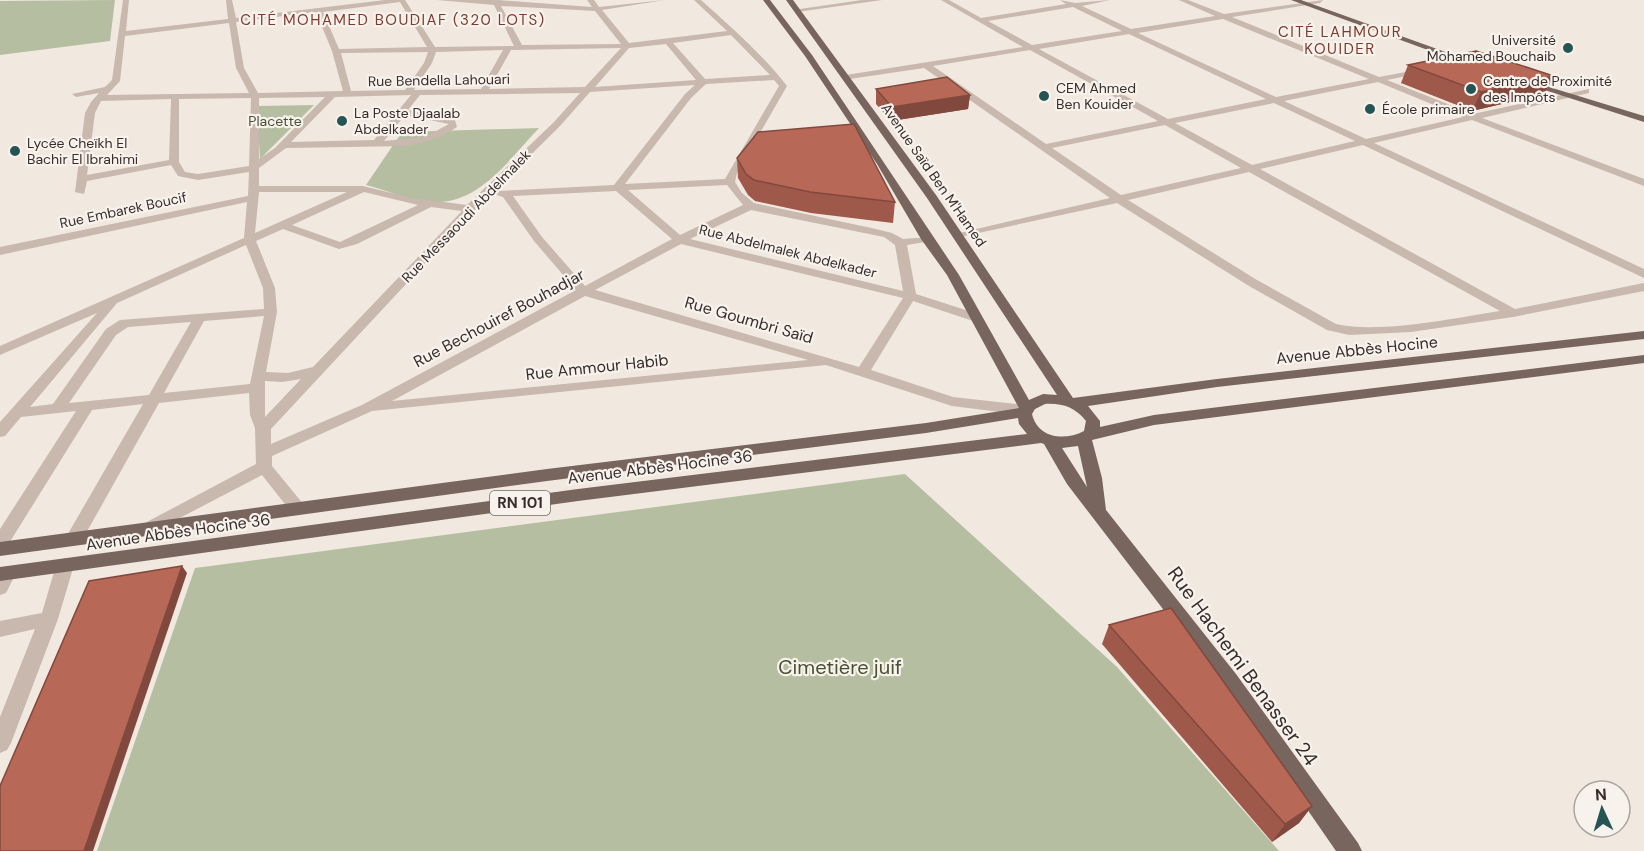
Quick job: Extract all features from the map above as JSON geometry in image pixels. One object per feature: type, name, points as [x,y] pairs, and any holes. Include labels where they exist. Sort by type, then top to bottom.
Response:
[{"type":"main road","points":[[766,0],[953,275],[1025,410],[1026,426],[1046,440],[1075,443],[1088,437],[1154,420],[1644,358]]},
{"type":"main road","name":"Avenue Saïd Ben M'Hamed","points":[[789,0],[932,194],[1071,402]]},
{"type":"main road","points":[[1294,0],[1486,67]]},
{"type":"main road","points":[[1318,1],[1478,57]]},
{"type":"main road","points":[[1532,74],[1644,110]]},
{"type":"main road","points":[[1517,78],[1644,119]]},
{"type":"main road","name":"Avenue Abbès Hocine","points":[[1071,402],[1217,383],[1644,335]]},
{"type":"main road","points":[[1025,410],[1043,399],[1071,402],[1083,408],[1093,421],[1088,437],[1098,509]]},
{"type":"main road","name":"Avenue Abbès Hocine 36","points":[[0,549],[547,474],[926,428],[1025,410]]},
{"type":"main road","name":"Avenue Abbès Hocine 36","points":[[2,578],[65,565],[578,495],[1046,440]]},
{"type":"main road","name":"Rue Hachemi Benasser 24","points":[[1046,440],[1073,480],[1098,509],[1229,680],[1350,851]]},
{"type":"street","points":[[80,192],[90,113],[116,81],[126,0]]},
{"type":"street","points":[[229,0],[240,68],[255,96],[250,241],[269,288],[271,312],[258,381],[257,415],[263,428],[263,460],[298,509]]},
{"type":"street","points":[[121,34],[402,0],[433,50]]},
{"type":"street","points":[[440,0],[593,2],[662,0]]},
{"type":"street","points":[[697,0],[778,77],[783,86],[756,143],[730,182]]},
{"type":"street","points":[[797,10],[879,0]]},
{"type":"street","points":[[944,0],[1513,313]]},
{"type":"street","points":[[1063,0],[1644,274]]},
{"type":"street","points":[[980,20],[1107,0]]},
{"type":"street","points":[[1182,0],[1472,117],[1644,183]]},
{"type":"street","points":[[496,1],[519,48]]},
{"type":"street","points":[[846,78],[1226,18],[1318,1]]},
{"type":"street","points":[[593,2],[627,46]]},
{"type":"street","points":[[319,10],[336,51],[348,94]]},
{"type":"street","points":[[336,51],[627,46],[733,33]]},
{"type":"street","points":[[618,187],[688,96],[703,83],[668,41]]},
{"type":"street","name":"Rue Messaoudi Abdelmalek","points":[[263,428],[470,209],[588,90],[627,46]]},
{"type":"street","points":[[483,93],[507,48]]},
{"type":"street","points":[[377,143],[403,112],[433,50]]},
{"type":"street","points":[[1444,65],[1478,57]]},
{"type":"street","points":[[927,66],[1119,199],[1253,283],[1332,327],[1349,331],[1379,330],[1513,313],[1644,287]]},
{"type":"street","points":[[1044,147],[1434,68]]},
{"type":"street","name":"Rue Bendella Lahouari","points":[[100,98],[588,90],[778,77]]},
{"type":"street","points":[[76,94],[111,88]]},
{"type":"street","points":[[959,236],[1586,91]]},
{"type":"street","points":[[175,97],[174,162],[182,174],[188,177],[253,168],[284,145],[332,95]]},
{"type":"street","points":[[284,145],[413,143],[454,124],[403,112]]},
{"type":"street","points":[[81,179],[174,162]]},
{"type":"street","points":[[487,192],[506,194],[730,182]]},
{"type":"street","points":[[730,182],[738,195],[750,206],[876,232],[888,235],[901,243],[927,239]]},
{"type":"street","name":"Rue Abdelmalek Abdelkader","points":[[618,187],[679,240],[910,296],[976,318]]},
{"type":"street","points":[[0,351],[363,189]]},
{"type":"street","name":"Rue Embarek Boucif","points":[[0,251],[253,194],[363,189],[428,204],[470,209]]},
{"type":"street","points":[[506,194],[538,239],[583,291]]},
{"type":"street","points":[[286,225],[328,243],[348,244],[428,204]]},
{"type":"street","name":"Rue Bechouiref Bouhadjar","points":[[263,460],[367,408],[679,240],[750,206]]},
{"type":"street","points":[[863,372],[910,296],[901,243]]},
{"type":"street","name":"Rue Goumbri Saïd","points":[[583,291],[830,362],[952,401],[1025,410]]},
{"type":"street","points":[[0,432],[114,299]]},
{"type":"street","points":[[57,410],[117,327],[134,321],[271,312]]},
{"type":"street","points":[[74,539],[200,317]]},
{"type":"street","name":"Rue Ammour Habib","points":[[367,408],[830,362]]},
{"type":"street","points":[[15,414],[152,398],[258,381],[296,378],[318,370]]},
{"type":"street","points":[[0,543],[87,406]]},
{"type":"street","points":[[151,527],[263,460]]},
{"type":"street","points":[[0,743],[49,619],[65,565]]},
{"type":"street","points":[[0,629],[49,619]]},
{"type":"green space","points":[[115,0],[110,41],[0,55],[0,1]]},
{"type":"green space","name":"Placette","points":[[314,105],[260,159],[257,106]]},
{"type":"green space","points":[[539,128],[505,166],[479,188],[450,201],[433,202],[408,198],[366,185],[402,132]]},
{"type":"green space","name":"Cimetière juif","points":[[905,474],[1117,667],[1279,851],[97,851],[195,568]]},
{"type":"building","points":[[1476,51],[1554,76],[1481,92],[1408,65]]},
{"type":"building","points":[[947,77],[970,95],[892,107],[876,89]]},
{"type":"building","points":[[854,124],[895,202],[810,192],[754,180],[746,174],[737,158],[758,132]]},
{"type":"building","points":[[182,566],[84,851],[0,851],[0,786],[89,581]]},
{"type":"building","points":[[1171,608],[1312,806],[1285,824],[1109,625]]},
{"type":"place","name":"Université Mohamed Bouchaib","points":[[1568,48]]},
{"type":"place","name":"Centre de Proximité des Impôts","points":[[1471,89]]},
{"type":"place","name":"CEM Ahmed Ben Kouider","points":[[1044,96]]},
{"type":"place","name":"École primaire","points":[[1370,109]]},
{"type":"place","name":"La Poste Djaalab Abdelkader","points":[[342,121]]},
{"type":"place","name":"Lycée Cheïkh El Bachir El Ibrahimi","points":[[15,151]]},
{"type":"district","name":"CITÉ MOHAMED BOUDIAF (320 LOTS)","points":[[393,20]]},
{"type":"district","name":"CITÉ LAHMOUR KOUIDER","points":[[1340,40]]}]
